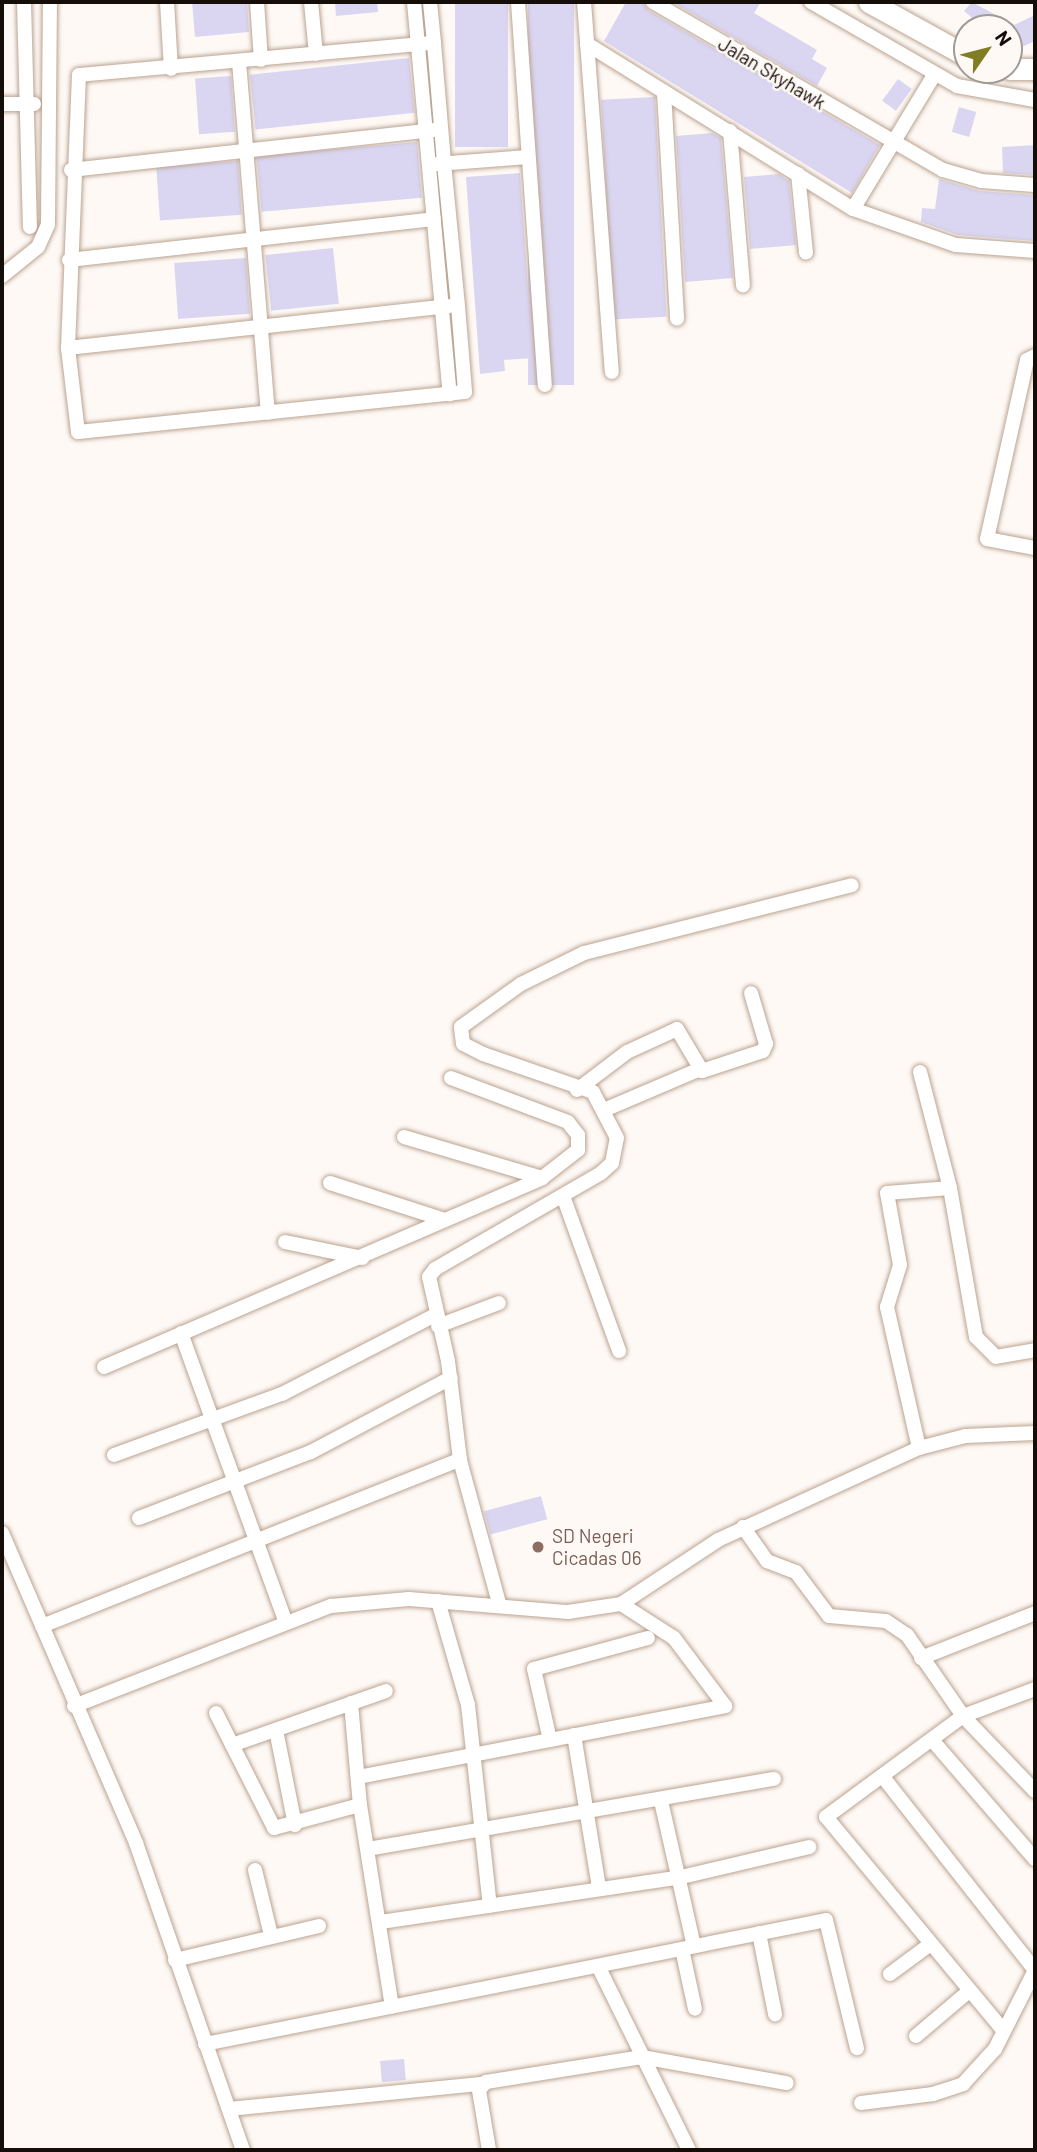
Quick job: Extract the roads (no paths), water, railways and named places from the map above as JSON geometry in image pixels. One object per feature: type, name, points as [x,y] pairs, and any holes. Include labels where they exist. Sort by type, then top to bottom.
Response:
[{"type":"street","points":[[24,2],[30,227]]},
{"type":"street","points":[[2,276],[45,239],[50,2]]},
{"type":"street","points":[[167,2],[170,69]]},
{"type":"street","points":[[257,2],[261,60]]},
{"type":"street","points":[[311,2],[316,54]]},
{"type":"street","points":[[414,2],[450,394]]},
{"type":"street","points":[[430,2],[465,392],[80,434],[68,348],[71,170],[79,75],[170,69],[433,43]]},
{"type":"street","points":[[518,2],[545,385]]},
{"type":"street","points":[[584,2],[612,372]]},
{"type":"street","name":"Jalan Skyhawk","points":[[653,2],[892,145],[943,170],[981,181],[1035,185]]},
{"type":"street","points":[[811,2],[934,75],[979,94],[1035,100]]},
{"type":"street","points":[[869,2],[953,48]]},
{"type":"street","points":[[587,44],[853,209],[956,245],[1035,251]]},
{"type":"street","points":[[239,62],[268,413]]},
{"type":"street","points":[[853,209],[934,75]]},
{"type":"street","points":[[664,92],[677,319]]},
{"type":"street","points":[[2,104],[46,104]]},
{"type":"street","points":[[71,170],[441,129]]},
{"type":"street","points":[[730,131],[743,285]]},
{"type":"street","points":[[429,165],[528,157]]},
{"type":"street","points":[[798,174],[806,253]]},
{"type":"street","points":[[69,260],[434,219]]},
{"type":"street","points":[[68,348],[457,306]]},
{"type":"street","points":[[1035,356],[1027,360],[988,539],[1035,548]]},
{"type":"street","points":[[499,1603],[460,1460],[451,1378],[428,1285],[435,1269],[563,1196],[612,1163],[617,1138],[593,1093],[577,1090],[463,1044],[461,1027],[521,984],[584,953],[852,885]]},
{"type":"street","points":[[604,1110],[698,1070],[766,1048],[751,993]]},
{"type":"street","points":[[577,1090],[627,1052],[677,1030],[698,1070]]},
{"type":"street","points":[[920,1072],[950,1188],[975,1337],[996,1357],[1035,1350]]},
{"type":"street","points":[[104,1367],[362,1258],[442,1219],[542,1178],[578,1150],[574,1128],[451,1077]]},
{"type":"street","points":[[404,1138],[542,1178]]},
{"type":"street","points":[[330,1183],[442,1219]]},
{"type":"street","points":[[919,1448],[887,1307],[900,1265],[887,1193],[950,1188]]},
{"type":"street","points":[[563,1196],[619,1351]]},
{"type":"street","points":[[285,1242],[362,1258]]},
{"type":"street","points":[[114,1455],[282,1394],[436,1320],[499,1303]]},
{"type":"street","points":[[181,1333],[210,1420],[285,1621]]},
{"type":"street","points":[[139,1518],[234,1484],[311,1452],[451,1378]]},
{"type":"street","points":[[74,1706],[285,1621],[331,1606],[438,1601],[499,1603],[568,1612],[621,1604],[743,1527],[919,1448],[965,1436],[1035,1433]]},
{"type":"street","points":[[42,1626],[255,1538],[460,1460]]},
{"type":"street","points":[[743,1527],[767,1561],[796,1572],[829,1616],[886,1621],[906,1636],[963,1716],[1035,1791]]},
{"type":"street","points":[[2,1533],[74,1706],[136,1843],[243,2150]]},
{"type":"street","points":[[438,1601],[463,1683],[490,1906]]},
{"type":"street","points":[[358,1777],[471,1758],[725,1706],[674,1638],[621,1604]]},
{"type":"street","points":[[921,1658],[1035,1613]]},
{"type":"street","points":[[550,1741],[534,1669],[648,1638]]},
{"type":"street","points":[[1003,2030],[929,1945],[826,1817],[933,1741],[963,1716],[1035,1689]]},
{"type":"street","points":[[232,1745],[386,1691]]},
{"type":"street","points":[[351,1703],[360,1805],[381,1923],[392,2006]]},
{"type":"street","points":[[216,1713],[274,1828],[295,1825],[360,1805]]},
{"type":"street","points":[[276,1730],[295,1825]]},
{"type":"street","points":[[575,1735],[585,1813],[599,1888]]},
{"type":"street","points":[[933,1741],[1035,1859]]},
{"type":"street","points":[[861,2103],[933,2094],[963,2084],[995,2049],[1035,1970],[883,1777]]},
{"type":"street","points":[[368,1849],[661,1801],[774,1779]]},
{"type":"street","points":[[661,1801],[677,1878],[695,2010]]},
{"type":"street","points":[[381,1923],[677,1878],[809,1847]]},
{"type":"street","points":[[255,1870],[271,1935]]},
{"type":"street","points":[[205,2044],[599,1968],[688,1947],[826,1920],[858,2048]]},
{"type":"street","points":[[175,1960],[271,1935],[319,1926]]},
{"type":"street","points":[[759,1933],[775,2014]]},
{"type":"street","points":[[890,1974],[929,1945]]},
{"type":"street","points":[[599,1968],[689,2150]]},
{"type":"street","points":[[916,2036],[970,1991]]},
{"type":"street","points":[[229,2109],[481,2084],[642,2057],[787,2083]]},
{"type":"street","points":[[481,2084],[489,2150]]},
{"type":"place","name":"SD Negeri Cicadas 06","points":[[538,1547]]}]
